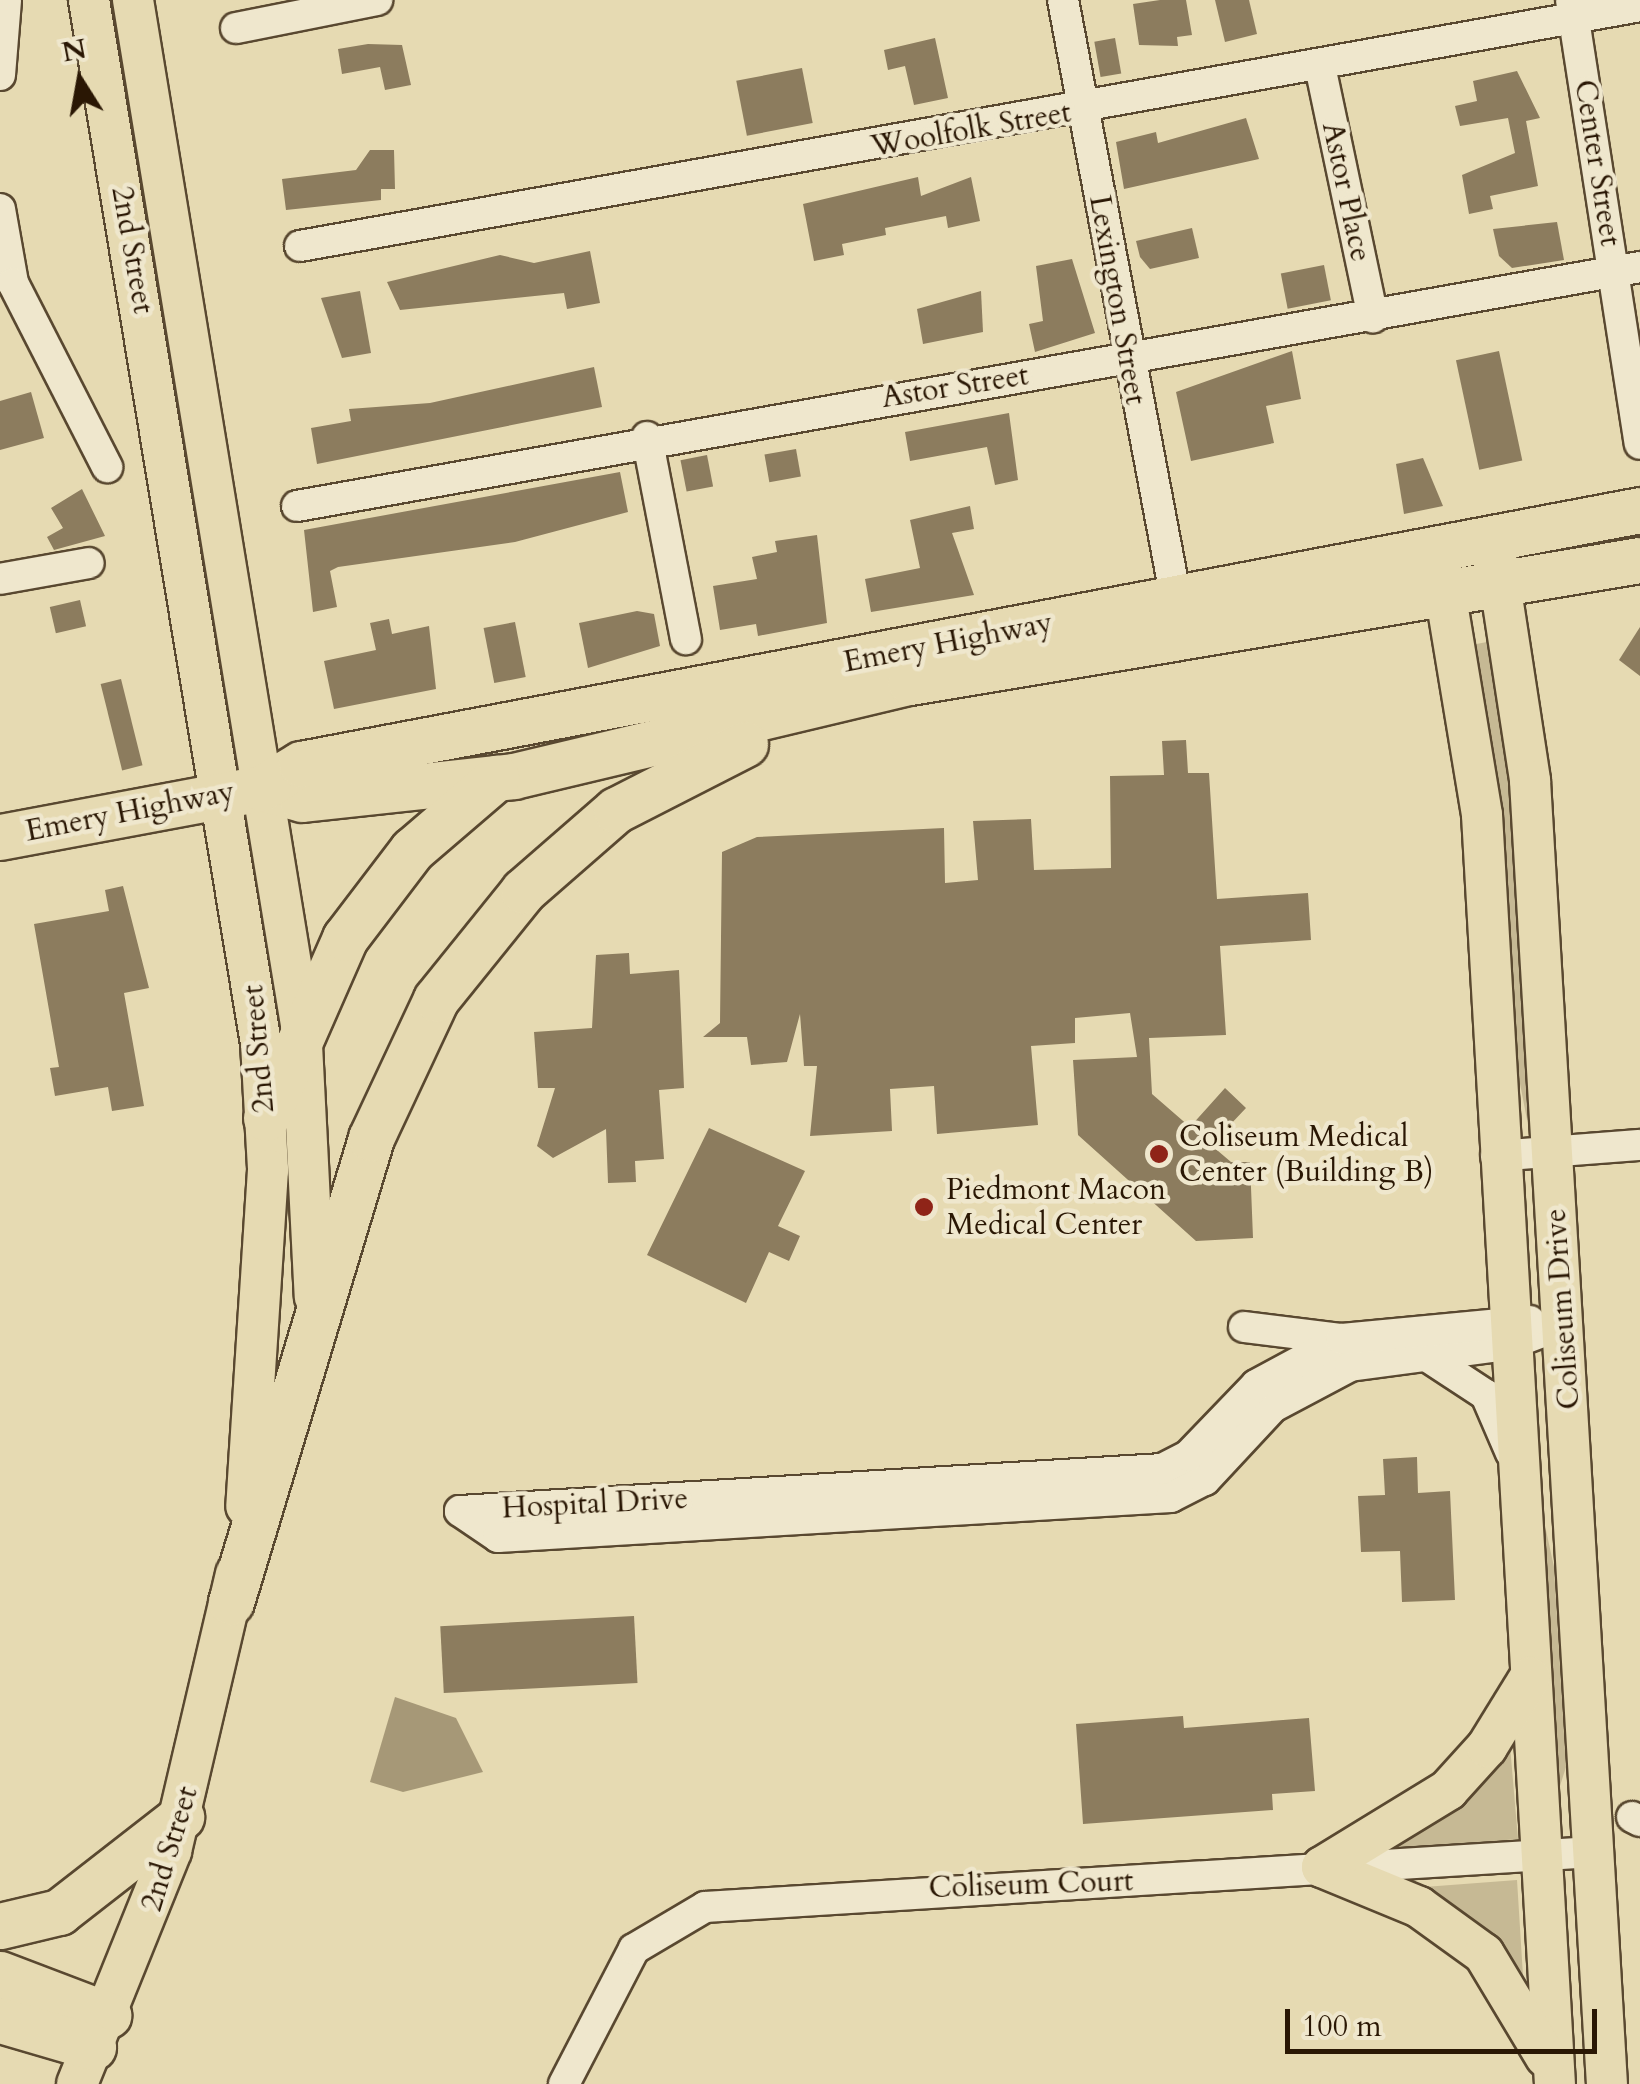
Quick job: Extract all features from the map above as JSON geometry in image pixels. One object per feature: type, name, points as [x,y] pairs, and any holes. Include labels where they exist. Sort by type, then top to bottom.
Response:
[{"type":"highway","name":"Emery Highway","points":[[0,838],[243,791],[301,764],[1640,510]]},
{"type":"highway","name":"Emery Highway","points":[[243,791],[302,799],[496,778],[910,682],[1640,560]]},
{"type":"highway","points":[[231,1602],[393,1081],[436,1000],[512,902],[616,810],[754,740],[910,682]]},
{"type":"highway","points":[[266,1118],[301,1025],[392,874],[570,714]]},
{"type":"highway","points":[[0,1926],[59,1912],[181,1817]]},
{"type":"highway","points":[[0,1974],[93,2049]]},
{"type":"highway","points":[[0,2020],[93,2049]]},
{"type":"main road","name":"2nd Street","points":[[89,0],[243,791],[301,1025],[312,1111],[314,1342]]},
{"type":"main road","name":"2nd Street","points":[[93,2049],[181,1817],[231,1602],[255,1430],[266,1118],[243,791],[133,0]]},
{"type":"main road","name":"Coliseum Drive","points":[[1492,537],[1530,781],[1607,2084]]},
{"type":"main road","name":"Coliseum Drive","points":[[1437,547],[1448,594],[1482,815],[1496,1156],[1555,2084]]},
{"type":"main road","points":[[1322,1868],[1448,1790],[1488,1747],[1530,1677]]},
{"type":"main road","points":[[1322,1868],[1419,1907],[1484,1954],[1526,2010],[1555,2084]]},
{"type":"street","points":[[0,76],[6,0]]},
{"type":"street","points":[[236,28],[378,0]]},
{"type":"street","name":"Lexington Street","points":[[1063,0],[1176,600]]},
{"type":"street","name":"Woolfolk Street","points":[[300,246],[1320,66],[1572,8],[1640,6]]},
{"type":"street","name":"Center Street","points":[[1572,8],[1627,270],[1640,444]]},
{"type":"street","name":"Astor Place","points":[[1320,66],[1373,316]]},
{"type":"street","points":[[0,209],[7,285],[107,467]]},
{"type":"street","name":"Astor Street","points":[[297,506],[647,437],[1128,359],[1627,270]]},
{"type":"street","points":[[647,437],[686,639]]},
{"type":"street","points":[[0,579],[89,563]]},
{"type":"street","points":[[1496,1156],[1640,1145]]},
{"type":"street","name":"Hospital Drive","points":[[1507,1332],[1425,1356],[1350,1366],[1307,1386],[1274,1407],[1205,1480],[1171,1497],[498,1538],[460,1510],[1162,1469],[1188,1456],[1256,1385],[1340,1339],[1507,1332],[1563,1324]]},
{"type":"street","points":[[1244,1327],[1340,1339]]},
{"type":"street","points":[[1425,1356],[1486,1395],[1515,1464]]},
{"type":"street","name":"Coliseum Court","points":[[564,2084],[634,1949],[694,1909],[1593,1852]]},
{"type":"shaded area","points":[[1487,642],[1509,770],[1529,1130],[1507,1017],[1471,645]]},
{"type":"shaded area","points":[[1540,1503],[1554,1567],[1566,1767],[1553,1808]]},
{"type":"shaded area","points":[[395,1697],[456,1718],[483,1772],[403,1792],[370,1782]]},
{"type":"shaded area","points":[[1509,1734],[1518,1839],[1356,1853]]},
{"type":"shaded area","points":[[1517,1880],[1523,1976],[1411,1888]]},
{"type":"building","points":[[1186,0],[1192,35],[1177,37],[1178,46],[1139,45],[1133,4]]},
{"type":"building","points":[[1215,0],[1249,0],[1257,34],[1225,42]]},
{"type":"building","points":[[935,38],[948,98],[914,105],[905,66],[888,70],[884,50]]},
{"type":"building","points":[[1115,38],[1121,73],[1101,77],[1094,42]]},
{"type":"building","points":[[368,44],[402,45],[411,85],[385,90],[380,67],[342,74],[338,49]]},
{"type":"building","points":[[802,68],[813,123],[747,136],[736,81]]},
{"type":"building","points":[[1517,71],[1540,118],[1526,121],[1538,186],[1490,196],[1493,209],[1469,214],[1462,175],[1515,153],[1508,118],[1460,126],[1455,106],[1477,101],[1473,81]]},
{"type":"building","points":[[1246,118],[1259,159],[1124,189],[1116,142],[1156,132],[1158,143]]},
{"type":"building","points":[[370,150],[394,150],[395,189],[381,189],[381,200],[286,210],[282,179],[356,170]]},
{"type":"building","points":[[918,177],[921,196],[971,177],[980,221],[948,228],[946,216],[885,228],[886,235],[842,244],[844,255],[814,261],[803,204]]},
{"type":"building","points":[[1557,222],[1564,260],[1512,268],[1499,256],[1493,229]]},
{"type":"building","points":[[1192,228],[1199,258],[1150,269],[1140,257],[1136,241]]},
{"type":"building","points":[[590,251],[600,303],[567,309],[564,293],[400,310],[387,282],[500,255],[534,263]]},
{"type":"building","points":[[1072,259],[1095,333],[1035,352],[1029,324],[1043,321],[1036,266]]},
{"type":"building","points":[[1324,265],[1331,300],[1288,309],[1281,273]]},
{"type":"building","points":[[360,291],[371,353],[342,358],[321,298]]},
{"type":"building","points":[[981,291],[983,332],[923,344],[917,309]]},
{"type":"building","points":[[1292,351],[1301,399],[1266,406],[1274,443],[1191,461],[1176,392]]},
{"type":"building","points":[[1499,351],[1522,461],[1479,470],[1456,360]]},
{"type":"building","points":[[594,367],[602,407],[317,464],[311,428],[351,421],[349,409],[430,403]]},
{"type":"building","points":[[31,392],[44,438],[0,450],[0,401]]},
{"type":"building","points":[[1009,413],[1018,480],[995,485],[987,447],[910,461],[905,432]]},
{"type":"building","points":[[796,449],[801,477],[769,482],[764,455]]},
{"type":"building","points":[[707,455],[713,486],[687,492],[680,460]]},
{"type":"building","points":[[1423,458],[1443,506],[1404,514],[1396,464]]},
{"type":"building","points":[[620,472],[628,512],[515,542],[338,567],[330,571],[337,607],[313,612],[304,530]]},
{"type":"building","points":[[82,489],[105,536],[54,550],[47,537],[63,528],[51,508]]},
{"type":"building","points":[[970,506],[974,529],[952,533],[974,595],[871,612],[865,579],[920,568],[910,520]]},
{"type":"building","points":[[817,535],[827,623],[758,636],[756,624],[720,630],[713,586],[757,579],[752,557],[777,552],[775,541]]},
{"type":"building","points":[[80,600],[86,626],[56,633],[50,607]]},
{"type":"building","points":[[637,611],[654,614],[660,646],[588,668],[579,623]]},
{"type":"building","points":[[389,619],[392,634],[429,626],[436,689],[334,709],[324,661],[376,650],[370,623]]},
{"type":"building","points":[[515,622],[526,677],[494,683],[484,628]]},
{"type":"building","points":[[1640,627],[1640,676],[1619,660]]},
{"type":"building","points":[[121,679],[143,765],[122,770],[101,684]]},
{"type":"building","points":[[1186,740],[1188,773],[1209,773],[1217,899],[1308,893],[1311,940],[1220,946],[1226,1035],[1149,1038],[1152,1094],[1190,1127],[1225,1088],[1246,1108],[1211,1145],[1231,1162],[1250,1162],[1253,1238],[1196,1241],[1078,1135],[1073,1060],[1137,1057],[1130,1013],[1075,1018],[1075,1043],[1031,1046],[1038,1125],[937,1134],[934,1086],[890,1089],[892,1131],[810,1136],[817,1066],[804,1066],[800,1014],[787,1062],[751,1065],[747,1037],[703,1037],[720,1023],[722,852],[757,837],[944,828],[945,883],[978,880],[973,821],[1031,819],[1034,870],[1111,868],[1110,776],[1164,775],[1162,741]]},
{"type":"building","points":[[123,886],[149,988],[124,993],[144,1106],[112,1111],[108,1087],[55,1096],[50,1068],[59,1067],[34,924],[109,911],[105,890]]},
{"type":"building","points":[[629,953],[630,974],[679,970],[684,1088],[659,1090],[664,1159],[635,1161],[636,1182],[608,1183],[606,1129],[553,1158],[537,1146],[555,1088],[538,1088],[534,1032],[592,1028],[596,955]]},
{"type":"building","points":[[709,1128],[805,1171],[778,1226],[800,1236],[789,1261],[769,1252],[746,1303],[647,1255]]},
{"type":"building","points":[[1417,1457],[1418,1493],[1450,1491],[1455,1600],[1402,1602],[1400,1551],[1361,1552],[1358,1496],[1385,1495],[1383,1459]]},
{"type":"building","points":[[634,1616],[638,1683],[444,1693],[440,1626]]},
{"type":"building","points":[[1183,1716],[1184,1728],[1309,1718],[1315,1791],[1272,1794],[1273,1810],[1083,1824],[1076,1724]]},
{"type":"place","name":"Coliseum Medical Center (Building B)","points":[[1159,1154]]},
{"type":"place","name":"Piedmont Macon Medical Center","points":[[924,1207]]}]
